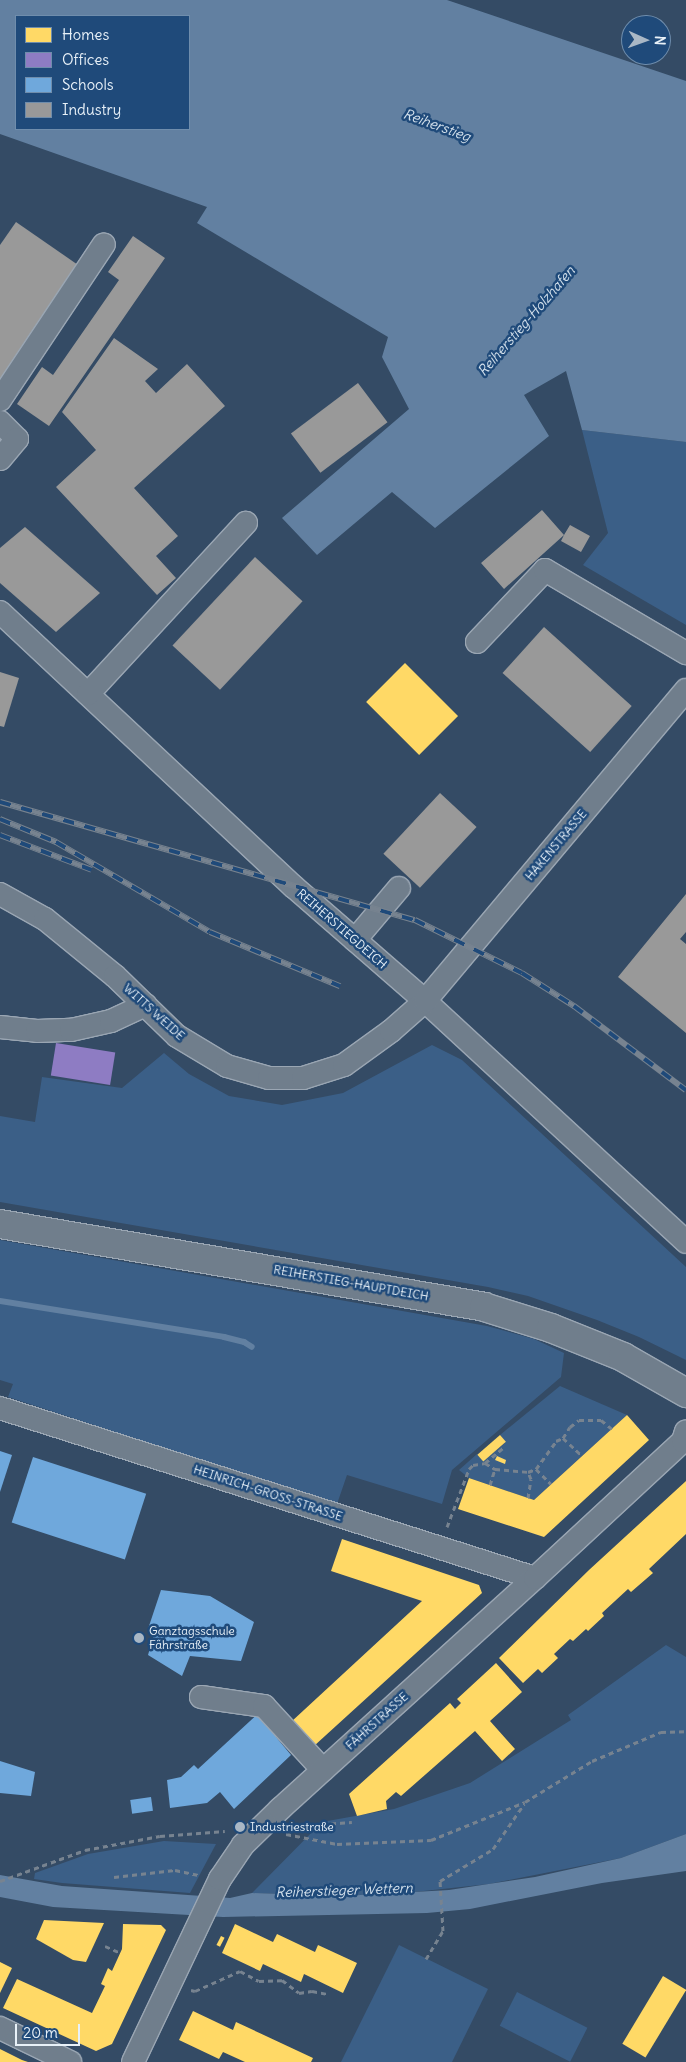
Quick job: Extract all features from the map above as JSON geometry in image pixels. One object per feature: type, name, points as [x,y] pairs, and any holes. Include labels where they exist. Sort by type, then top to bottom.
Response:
[{"type":"main road","name":"REIHERSTIEG-HAUPTDEICH","points":[[0,1224],[484,1307],[551,1328],[623,1357],[686,1393]]},
{"type":"street","points":[[0,400],[104,244]]},
{"type":"street","points":[[0,422],[17,439],[0,459]]},
{"type":"street","points":[[88,694],[246,523]]},
{"type":"street","points":[[477,642],[545,570],[686,653]]},
{"type":"street","name":"REIHERSTIEGDEICH","points":[[0,612],[294,887],[425,1001],[686,1242]]},
{"type":"street","name":"HAKENSTRASSE","points":[[425,1001],[686,690]]},
{"type":"street","points":[[355,940],[399,888]]},
{"type":"street","name":"WITTS WEIDE","points":[[0,894],[45,918],[115,976],[177,1036],[227,1066],[268,1078],[303,1078],[344,1065],[391,1031],[425,1001]]},
{"type":"street","points":[[0,1027],[37,1031],[71,1030],[111,1021],[145,1005]]},
{"type":"street","name":"HEINRICH-GROSS-STRASSE","points":[[0,1408],[535,1578]]},
{"type":"street","name":"FÄHRSTRASSE","points":[[133,2062],[190,1938],[220,1879],[243,1845],[682,1441],[686,1430]]},
{"type":"street","points":[[201,1697],[264,1706],[323,1770]]},
{"type":"street","points":[[0,2028],[70,2062]]},
{"type":"path","points":[[453,1508],[456,1505],[469,1469],[480,1463],[485,1463],[495,1469],[528,1472],[536,1469],[556,1441],[564,1438],[570,1427],[586,1419],[601,1420],[612,1428]]},
{"type":"path","points":[[564,1438],[582,1456]]},
{"type":"path","points":[[485,1463],[505,1446]]},
{"type":"path","points":[[490,1485],[495,1469]]},
{"type":"path","points":[[536,1469],[551,1484]]},
{"type":"path","points":[[528,1472],[530,1480],[528,1498]]},
{"type":"path","points":[[287,1830],[283,1834],[337,1844],[431,1840],[525,1802],[592,1761],[661,1732],[686,1731]]},
{"type":"path","points":[[426,1959],[443,1931],[440,1881],[493,1849],[525,1802]]},
{"type":"path","points":[[291,1826],[352,1822]]},
{"type":"path","points":[[0,1881],[85,1850],[160,1836],[259,1829]]},
{"type":"path","points":[[114,1877],[175,1870],[220,1879]]},
{"type":"path","points":[[105,1946],[121,1953]]},
{"type":"path","points":[[169,1984],[195,1991],[240,1971],[259,1981],[282,1980],[298,1993],[312,1991],[327,1994]]},
{"type":"shaded area","points":[[582,430],[686,442],[686,625],[583,565],[608,533]]},
{"type":"shaded area","points":[[432,1045],[462,1060],[686,1267],[686,1360],[639,1337],[528,1296],[488,1287],[0,1202],[0,1116],[35,1122],[42,1077],[122,1088],[164,1053],[189,1074],[229,1096],[282,1105],[343,1093]]},
{"type":"shaded area","points":[[0,1240],[487,1326],[534,1339],[564,1353],[561,1377],[452,1470],[442,1504],[347,1475],[337,1504],[8,1397],[13,1384],[0,1380]]},
{"type":"shaded area","points":[[560,1386],[627,1415],[534,1500],[469,1478],[459,1470],[477,1454],[483,1461],[505,1443],[500,1435]]},
{"type":"shaded area","points":[[666,1645],[686,1657],[686,1834],[621,1858],[489,1884],[405,1893],[343,1896],[252,1893],[322,1822],[394,1809],[470,1783],[571,1720],[568,1715]]},
{"type":"shaded area","points":[[164,1841],[216,1844],[190,1893],[34,1879],[35,1873],[88,1854]]},
{"type":"shaded area","points":[[399,1945],[488,1989],[452,2062],[341,2062]]},
{"type":"shaded area","points":[[517,1992],[587,2028],[570,2062],[500,2026]]},
{"type":"water","points":[[0,0],[447,0],[621,59],[621,65],[639,65],[686,81],[686,442],[582,430],[566,371],[524,395],[549,436],[435,528],[392,492],[317,555],[282,518],[409,409],[382,357],[388,337],[197,223],[207,207],[0,134]]},
{"type":"water","points":[[686,1834],[686,1871],[602,1883],[470,1909],[427,1913],[223,1917],[53,1907],[0,1897],[0,1875],[62,1886],[230,1898],[252,1893],[343,1896],[449,1890],[535,1877],[621,1858]]},
{"type":"building: Homes","points":[[405,663],[458,716],[419,755],[366,702]]},
{"type":"building: Homes","points":[[627,1415],[649,1440],[544,1537],[458,1509],[469,1478],[534,1500]]},
{"type":"building: Homes","points":[[500,1435],[506,1442],[483,1461],[477,1455]]},
{"type":"building: Homes","points":[[497,1456],[506,1460],[505,1464],[495,1460]]},
{"type":"building: Homes","points":[[686,1481],[686,1534],[649,1569],[653,1573],[631,1592],[628,1589],[602,1613],[604,1616],[588,1631],[586,1629],[573,1641],[570,1639],[554,1654],[558,1658],[542,1673],[538,1669],[523,1683],[499,1658],[589,1570]]},
{"type":"building: Homes","points":[[342,1539],[479,1585],[482,1593],[314,1746],[291,1722],[422,1601],[331,1571]]},
{"type":"building: Homes","points":[[496,1663],[522,1692],[490,1721],[515,1749],[502,1761],[475,1731],[401,1796],[396,1792],[386,1801],[387,1809],[357,1816],[349,1794],[450,1703],[455,1709],[461,1703],[457,1699]]},
{"type":"building: Homes","points":[[44,1920],[104,1923],[86,1962],[73,1960],[36,1939]]},
{"type":"building: Homes","points":[[123,1924],[161,1925],[166,1930],[112,2044],[96,2051],[3,2008],[17,1979],[92,2013],[105,1986],[101,1984],[108,1968],[112,1971],[122,1949]]},
{"type":"building: Homes","points":[[235,1924],[273,1942],[277,1934],[315,1952],[318,1945],[357,1963],[343,1993],[304,1974],[301,1982],[263,1964],[260,1971],[222,1953]]},
{"type":"building: Homes","points":[[221,1936],[225,1938],[220,1947],[216,1945]]},
{"type":"building: Homes","points":[[0,1962],[12,1968],[0,1993]]},
{"type":"building: Homes","points":[[663,1976],[686,1990],[645,2058],[622,2044]]},
{"type":"building: Homes","points":[[193,2011],[233,2030],[236,2022],[313,2058],[311,2062],[245,2062],[223,2052],[219,2059],[179,2040]]},
{"type":"building: Homes","points":[[0,2049],[22,2060],[28,2062],[0,2062]]},
{"type":"building: Offices","points":[[56,1043],[115,1052],[110,1085],[51,1076]]},
{"type":"building: Schools","points":[[0,1451],[12,1455],[0,1492]]},
{"type":"building: Schools","points":[[33,1457],[146,1494],[125,1559],[12,1523]]},
{"type":"building: Schools","points":[[161,1590],[210,1596],[254,1622],[241,1661],[190,1656],[182,1676],[148,1655],[154,1634],[148,1629]]},
{"type":"building: Schools","points":[[261,1711],[281,1733],[276,1737],[291,1755],[234,1809],[220,1792],[207,1803],[170,1808],[167,1780],[181,1777],[194,1765],[198,1769]]},
{"type":"building: Schools","points":[[0,1761],[35,1772],[31,1796],[0,1793]]},
{"type":"building: Schools","points":[[151,1797],[153,1811],[132,1814],[130,1800]]},
{"type":"building: Industry","points":[[16,222],[81,267],[0,382],[0,245]]},
{"type":"building: Industry","points":[[133,236],[165,258],[49,426],[17,404],[42,367],[53,375],[119,280],[108,272]]},
{"type":"building: Industry","points":[[114,338],[158,369],[145,381],[156,393],[187,364],[225,406],[134,488],[178,536],[156,556],[176,578],[157,595],[56,487],[96,450],[62,412]]},
{"type":"building: Industry","points":[[358,383],[387,422],[320,473],[291,434]]},
{"type":"building: Industry","points":[[542,510],[564,535],[504,589],[481,563]]},
{"type":"building: Industry","points":[[570,525],[590,536],[581,552],[561,541]]},
{"type":"building: Industry","points":[[25,527],[100,593],[56,632],[0,583],[0,548]]},
{"type":"building: Industry","points":[[255,557],[303,601],[220,690],[172,645]]},
{"type":"building: Industry","points":[[544,627],[632,706],[590,752],[503,673]]},
{"type":"building: Industry","points":[[0,672],[19,678],[4,727],[0,726]]},
{"type":"building: Industry","points":[[440,793],[477,827],[420,888],[383,854]]},
{"type":"building: Industry","points":[[686,894],[686,932],[680,939],[686,944],[686,1033],[618,977]]},
{"type":"waterway","points":[[0,1301],[224,1337],[244,1342],[252,1347]]},
{"type":"railway","points":[[0,802],[415,920],[522,973],[574,1006],[686,1090]]},
{"type":"railway","points":[[0,819],[56,842],[210,932],[340,986]]},
{"type":"railway","points":[[0,835],[92,870]]},
{"type":"place","name":"Ganztagsschule Fährstraße","points":[[139,1638]]},
{"type":"place","name":"Industriestraße","points":[[240,1827]]},
{"type":"water label","name":"Reiherstieg","points":[[437,125]]},
{"type":"water label","name":"Reiherstieg-Holzhafen","points":[[526,321]]},
{"type":"water label","name":"Reiherstieger Wettern","points":[[344,1890]]}]
